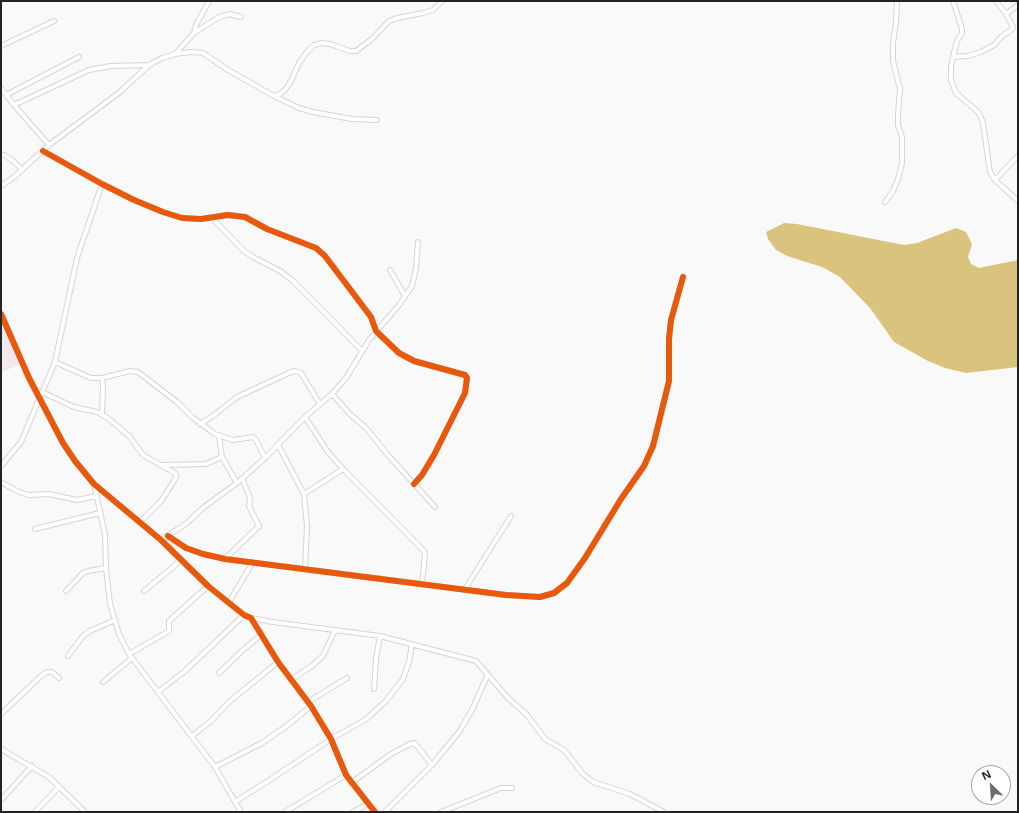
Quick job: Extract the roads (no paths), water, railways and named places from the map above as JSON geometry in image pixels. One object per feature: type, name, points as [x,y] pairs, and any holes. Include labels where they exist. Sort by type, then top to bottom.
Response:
[{"type":"street","points":[[194,33],[196,25],[209,1]]},
{"type":"street","points":[[274,96],[286,90],[299,63],[314,45],[322,43],[330,44],[350,51],[356,51],[372,39],[389,21],[396,18],[433,10],[442,1]]},
{"type":"street","points":[[885,202],[893,191],[898,180],[902,163],[902,137],[898,125],[900,89],[893,61],[897,1]]},
{"type":"street","points":[[953,1],[962,33],[957,41],[950,67],[951,80],[956,93],[980,115],[983,123],[990,172],[995,180],[1018,201]]},
{"type":"street","points":[[953,57],[968,56],[981,52],[994,44],[1013,28],[1006,14],[996,1]]},
{"type":"street","points":[[1006,14],[1018,5]]},
{"type":"street","points":[[175,54],[194,33],[219,17],[229,14],[241,17]]},
{"type":"street","points":[[1,46],[54,21]]},
{"type":"street","points":[[1,186],[13,178],[49,145],[120,92],[149,65],[175,54],[191,52],[203,53],[228,70],[274,96],[299,108],[352,119],[377,120]]},
{"type":"street","points":[[4,94],[79,57]]},
{"type":"street","points":[[14,105],[88,70],[111,66],[149,65]]},
{"type":"street","points":[[1,88],[4,94],[49,145]]},
{"type":"street","points":[[43,151],[102,184],[163,212],[182,218],[201,219],[228,215],[245,217],[267,228],[316,248],[325,256],[370,317],[376,331],[398,353],[414,361],[465,375],[467,378],[464,393],[434,456],[422,475],[414,484]]},
{"type":"street","points":[[1,155],[4,155],[13,161],[22,169]]},
{"type":"street","points":[[995,180],[1018,156]]},
{"type":"street","points":[[1,466],[21,442],[55,362],[78,258],[102,184]]},
{"type":"street","points":[[212,218],[244,251],[280,271],[292,280],[362,351]]},
{"type":"street","points":[[161,540],[187,524],[204,507],[237,483],[265,458],[305,417],[332,394],[346,378],[376,331],[399,306],[414,281],[418,242]]},
{"type":"street","points":[[390,270],[405,296]]},
{"type":"street","points":[[168,536],[186,548],[225,559],[506,595],[540,597],[554,593],[567,583],[585,558],[621,499],[644,466],[653,446],[669,381],[670,320],[683,277]]},
{"type":"street","points":[[1,314],[40,398],[63,443],[75,461],[94,484],[161,540],[208,586],[244,615],[251,618],[273,622],[355,634],[380,636],[476,661],[508,698],[527,715],[545,739],[564,750],[583,774],[593,782],[630,794],[664,812]]},
{"type":"street","points":[[55,362],[91,378],[102,378],[130,371],[138,372],[177,402],[200,424],[219,436],[233,440],[253,437],[265,458]]},
{"type":"street","points":[[200,424],[213,416],[237,397],[295,371],[301,373],[320,404]]},
{"type":"street","points":[[102,378],[102,415]]},
{"type":"street","points":[[42,392],[74,407],[97,412],[109,419],[129,436],[143,454],[175,473],[176,477],[161,501],[140,522]]},
{"type":"street","points":[[332,394],[350,414],[367,429],[435,507]]},
{"type":"street","points":[[305,417],[328,452],[342,468],[424,551],[425,560],[422,584]]},
{"type":"street","points":[[219,436],[222,457],[237,483]]},
{"type":"street","points":[[278,445],[304,494],[307,526],[305,569]]},
{"type":"street","points":[[161,465],[206,464],[222,457]]},
{"type":"street","points":[[304,494],[342,468]]},
{"type":"street","points":[[225,559],[259,526],[249,506],[250,498],[242,478]]},
{"type":"street","points":[[1,482],[19,492],[28,495],[49,494],[78,500],[96,496]]},
{"type":"street","points":[[94,484],[105,535],[106,568],[110,604],[119,634],[130,656],[215,767],[241,812]]},
{"type":"street","points":[[35,529],[100,512]]},
{"type":"street","points":[[465,589],[511,516]]},
{"type":"street","points":[[144,591],[181,559]]},
{"type":"street","points":[[229,602],[253,562]]},
{"type":"street","points":[[66,591],[83,573],[106,568]]},
{"type":"street","points":[[103,682],[130,656],[169,632],[169,621],[208,586]]},
{"type":"street","points":[[158,692],[185,671],[244,615]]},
{"type":"street","points":[[251,618],[278,662],[309,704],[331,739],[346,775],[351,783],[374,812]]},
{"type":"street","points":[[68,656],[83,636],[90,631],[115,620]]},
{"type":"street","points":[[290,680],[313,665],[323,656],[335,630]]},
{"type":"street","points":[[219,673],[261,635]]},
{"type":"street","points":[[374,689],[376,659],[380,636]]},
{"type":"street","points":[[235,802],[331,739],[365,720],[385,702],[403,679],[409,662],[412,644]]},
{"type":"street","points":[[192,736],[229,702],[278,662]]},
{"type":"street","points":[[1,714],[40,676],[47,672],[52,672],[59,678]]},
{"type":"street","points":[[385,812],[432,765],[459,732],[472,710],[488,674]]},
{"type":"street","points":[[215,767],[262,744],[288,725],[309,704],[346,678]]},
{"type":"street","points":[[351,783],[391,754],[414,743],[432,765]]},
{"type":"street","points":[[1,750],[32,766],[49,777],[84,812]]},
{"type":"street","points":[[1,800],[32,766]]},
{"type":"street","points":[[285,812],[346,775]]},
{"type":"street","points":[[35,812],[59,787]]},
{"type":"street","points":[[441,812],[501,788],[512,788]]},
{"type":"street","points":[[353,812],[368,804]]}]
